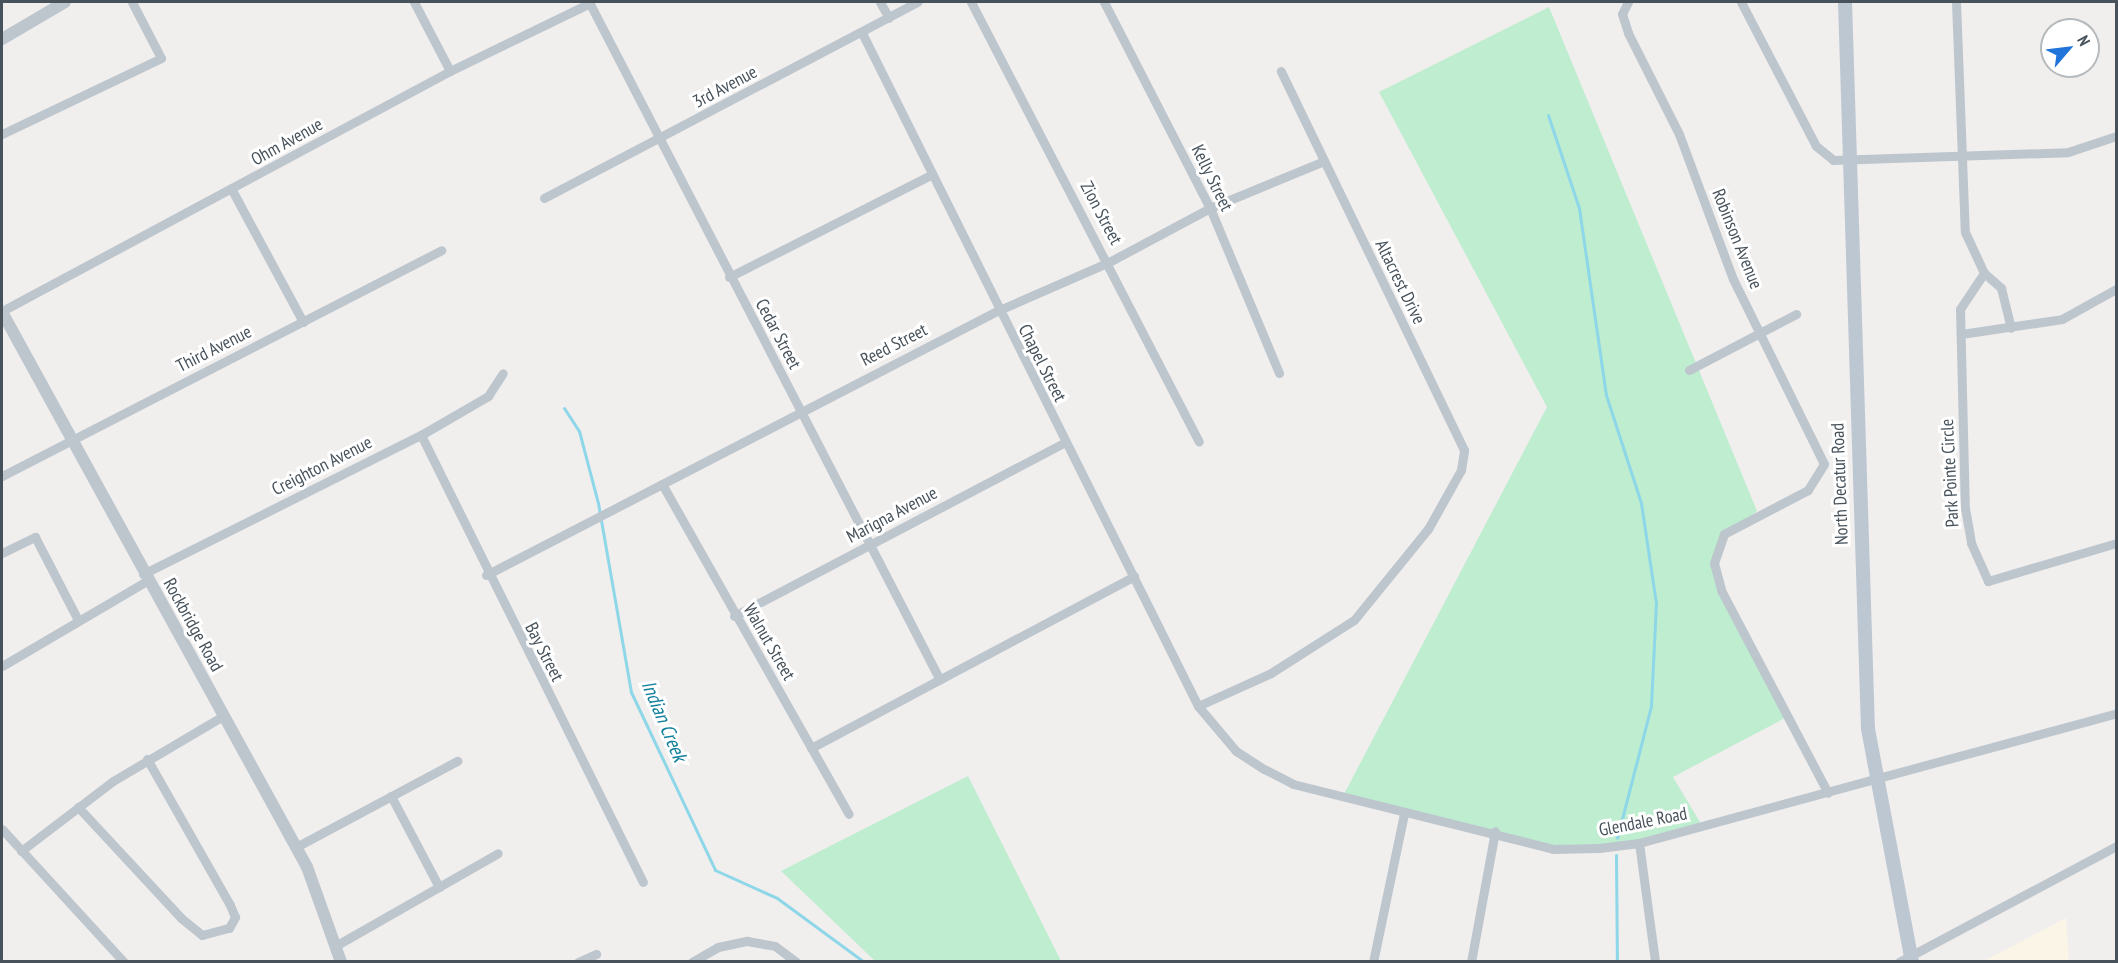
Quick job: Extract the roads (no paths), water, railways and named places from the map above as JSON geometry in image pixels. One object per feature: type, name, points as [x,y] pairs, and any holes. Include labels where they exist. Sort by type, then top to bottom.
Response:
[{"type":"main road","name":"North Decatur Road","points":[[1845,2],[1862,632],[1877,780],[1907,960]]},
{"type":"street","points":[[2,39],[65,2]]},
{"type":"street","points":[[2,134],[161,58],[132,2]]},
{"type":"street","points":[[414,2],[450,71]]},
{"type":"street","name":"Ohm Avenue","points":[[2,311],[232,190],[450,71],[589,2]]},
{"type":"street","name":"Cedar Street","points":[[589,2],[868,546],[940,680]]},
{"type":"street","points":[[880,2],[889,18]]},
{"type":"street","name":"3rd Avenue","points":[[544,198],[660,140],[918,2]]},
{"type":"street","name":"Zion Street","points":[[971,2],[1199,441]]},
{"type":"street","name":"Kelly Street","points":[[1104,2],[1210,208],[1280,373]]},
{"type":"street","name":"Robinson Avenue","points":[[1628,2],[1622,14],[1679,134],[1733,279],[1820,452],[1823,473],[1808,490],[1724,534],[1715,550],[1722,592],[1828,793]]},
{"type":"street","points":[[1741,2],[1816,147],[1833,160],[1849,162],[2068,152],[2116,136]]},
{"type":"street","points":[[1956,2],[1965,232],[1984,273],[2001,288],[2011,328]]},
{"type":"street","name":"Chapel Street","points":[[862,33],[997,311],[1134,576],[1198,706]]},
{"type":"street","name":"Altacrest Drive","points":[[1198,706],[1270,673],[1354,620],[1392,578],[1440,507],[1461,470],[1464,450],[1456,424],[1281,71]]},
{"type":"street","name":"Reed Street","points":[[486,575],[799,411],[997,311],[1108,262],[1210,208],[1324,161]]},
{"type":"street","points":[[729,277],[931,175]]},
{"type":"street","points":[[232,190],[303,322]]},
{"type":"street","name":"Third Avenue","points":[[2,476],[441,250]]},
{"type":"street","name":"Park Pointe Circle","points":[[1984,273],[1960,309],[1965,508],[1971,543],[1988,581],[2116,543]]},
{"type":"street","points":[[1961,334],[2062,319],[2116,289]]},
{"type":"street","name":"Rockbridge Road","points":[[2,311],[69,442],[296,847],[338,945],[341,962]]},
{"type":"street","points":[[1689,370],[1796,314]]},
{"type":"street","name":"Creighton Avenue","points":[[2,666],[145,578],[421,435],[488,396],[503,373]]},
{"type":"street","name":"Bay Street","points":[[421,435],[486,575],[643,882]]},
{"type":"street","name":"Marigna Avenue","points":[[734,616],[1064,443]]},
{"type":"street","name":"Walnut Street","points":[[662,484],[734,616],[849,814]]},
{"type":"street","points":[[2,553],[35,537],[78,620]]},
{"type":"street","points":[[811,748],[1134,576]]},
{"type":"street","name":"Glendale Road","points":[[1198,706],[1236,751],[1293,784],[1404,813],[1495,831],[1553,849],[1639,843],[2116,713]]},
{"type":"street","points":[[21,851],[78,807],[147,759],[223,716]]},
{"type":"street","points":[[78,807],[181,918],[202,935],[229,928],[236,917],[231,905],[147,759]]},
{"type":"street","points":[[296,847],[456,760]]},
{"type":"street","points":[[391,796],[439,887]]},
{"type":"street","points":[[1373,962],[1404,813]]},
{"type":"street","points":[[2,829],[124,962]]},
{"type":"street","points":[[1471,962],[1495,831]]},
{"type":"street","points":[[1639,843],[1655,962]]},
{"type":"street","points":[[1907,960],[2116,846]]},
{"type":"street","points":[[338,945],[498,853]]},
{"type":"street","points":[[692,962],[718,947],[747,941],[775,946],[796,962]]},
{"type":"street","points":[[578,962],[596,954]]},
{"type":"waterway","points":[[1548,115],[1579,208],[1606,395],[1641,503],[1656,603],[1651,706],[1617,838]]},
{"type":"waterway","name":"Indian Creek","points":[[564,408],[579,431],[598,503],[631,692],[715,870],[777,898],[864,962]]},
{"type":"waterway","points":[[1616,855],[1617,962]]}]
